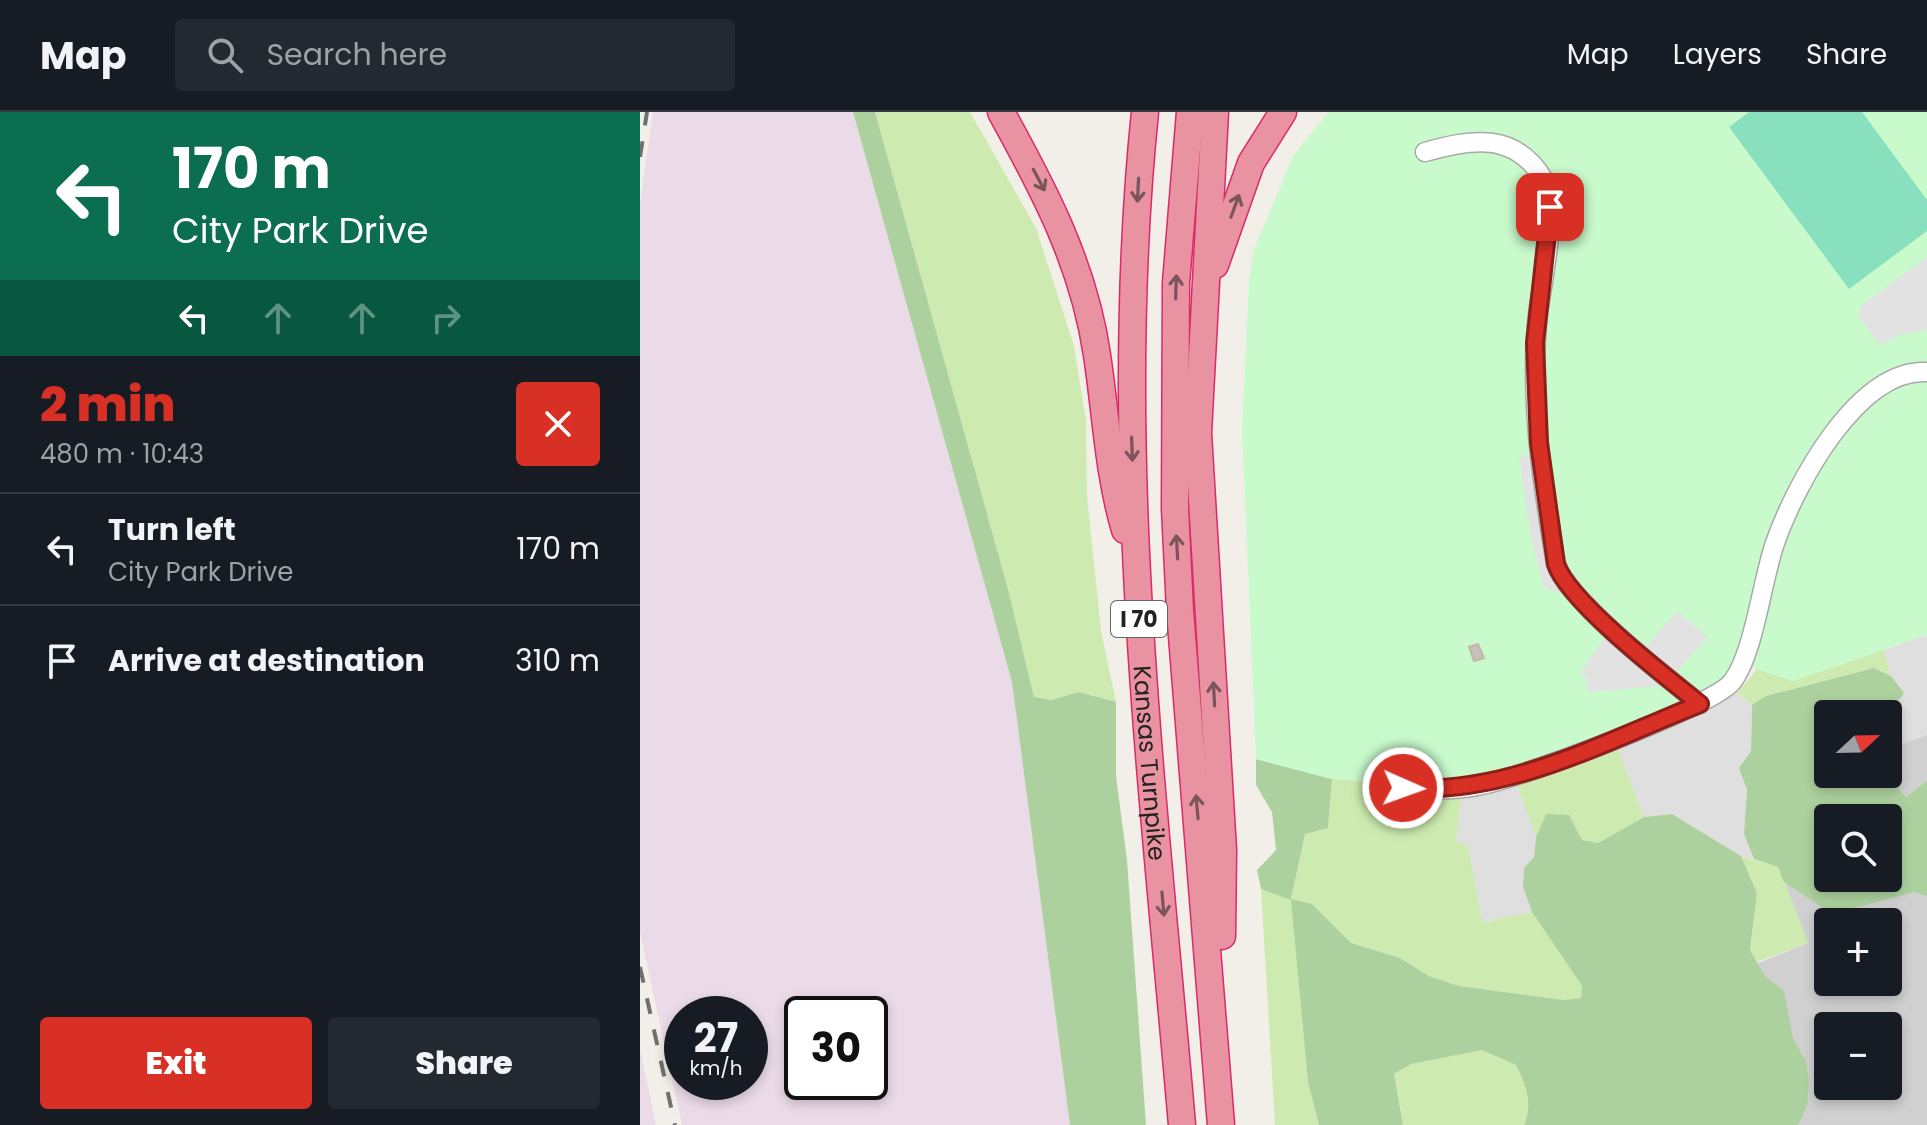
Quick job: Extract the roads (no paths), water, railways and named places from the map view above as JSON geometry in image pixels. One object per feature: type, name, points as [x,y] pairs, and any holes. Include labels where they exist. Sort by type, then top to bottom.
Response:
[{"type":"highway","points":[[1001,112],[1040,182],[1074,257],[1097,354],[1111,481],[1135,566]]},
{"type":"highway","name":"Kansas Turnpike","points":[[1145,112],[1134,268],[1130,394],[1135,566],[1182,1125]]},
{"type":"highway","name":"Kansas Turnpike","points":[[1190,112],[1176,283],[1175,508],[1220,1116]]},
{"type":"highway","points":[[1215,112],[1202,307],[1198,433],[1223,850],[1220,1116]]},
{"type":"highway","points":[[1202,307],[1251,163],[1283,112]]},
{"type":"street","points":[[1425,152],[1487,139],[1518,153],[1544,181],[1550,207],[1536,357],[1539,443],[1556,564],[1559,573],[1579,597],[1654,668],[1700,704]]},
{"type":"street","points":[[1403,788],[1458,789],[1485,785],[1539,768],[1700,704],[1732,683],[1742,665],[1775,543],[1791,506],[1833,435],[1863,399],[1883,383],[1912,371],[1927,372]]},
{"type":"railway","points":[[640,157],[647,112]]},
{"type":"railway","points":[[640,967],[675,1125]]}]
